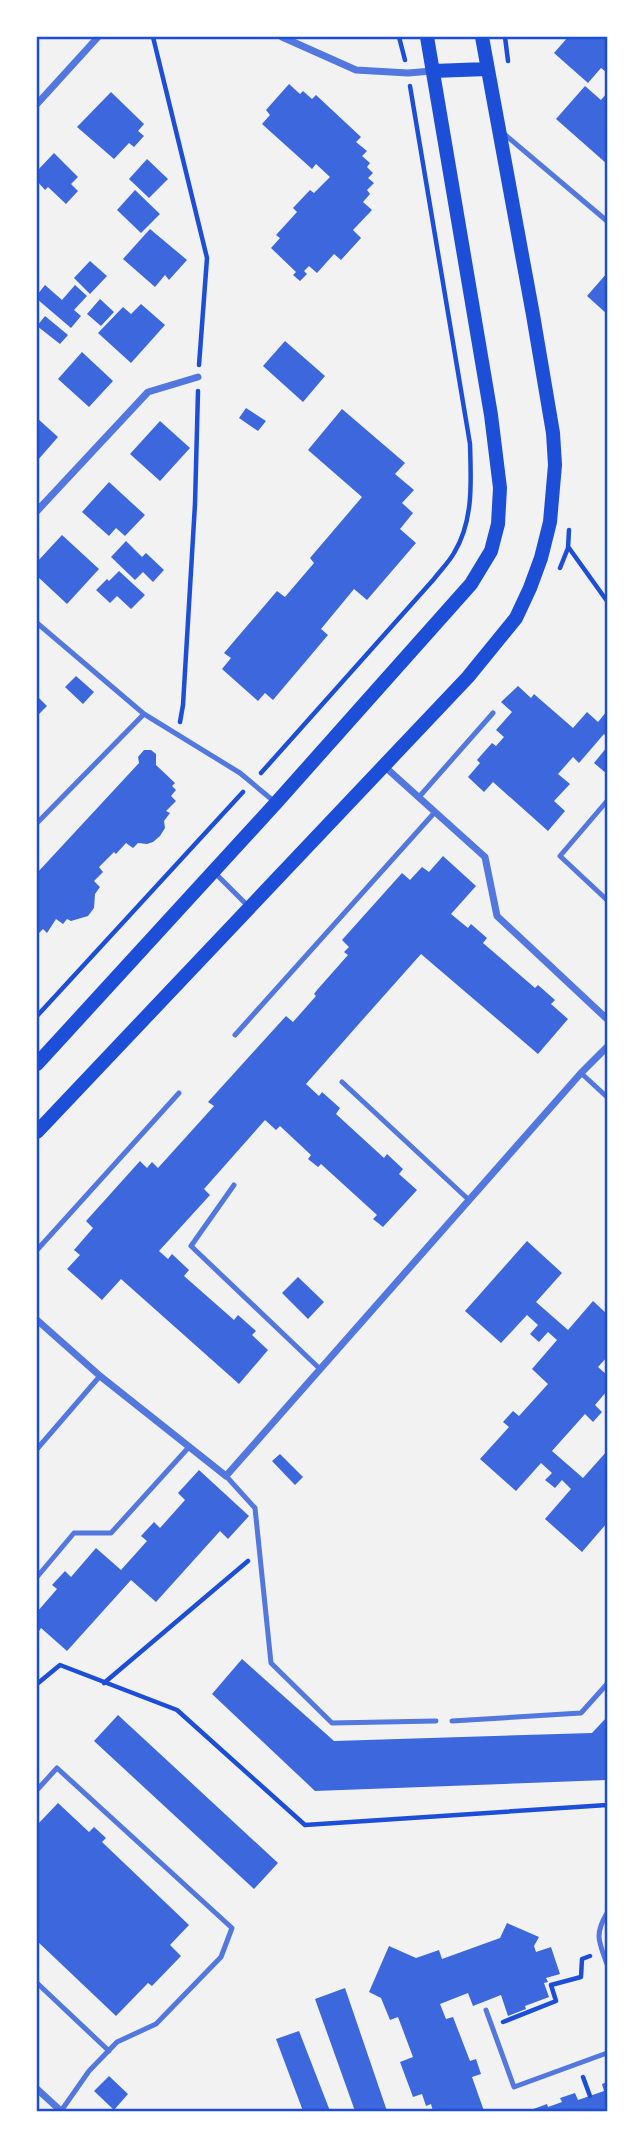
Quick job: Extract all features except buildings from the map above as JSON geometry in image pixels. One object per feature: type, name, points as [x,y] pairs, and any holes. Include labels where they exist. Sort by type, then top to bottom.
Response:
[{"type":"main road","points":[[37,1064],[276,803],[471,584],[491,551],[498,524],[500,488],[491,415],[427,37]]},
{"type":"main road","points":[[37,1132],[468,677],[516,618],[541,558],[550,522],[555,465],[553,433],[482,37]]},
{"type":"main road","points":[[433,71],[487,69]]},
{"type":"street","points":[[37,104],[97,37]]},
{"type":"street","points":[[282,37],[356,69],[408,73],[433,71]]},
{"type":"street","points":[[37,511],[148,392],[198,377]]},
{"type":"street","points":[[384,766],[485,857],[497,916],[607,1019]]},
{"type":"street","points":[[37,1320],[100,1376],[226,1476],[607,1046]]},
{"type":"street","points":[[37,2090],[61,2111]]},
{"type":"lane","points":[[498,129],[607,221]]},
{"type":"lane","points":[[37,623],[144,714],[240,772],[276,803]]},
{"type":"lane","points":[[419,797],[493,713]]},
{"type":"lane","points":[[37,823],[144,714]]},
{"type":"lane","points":[[607,801],[560,856],[607,900]]},
{"type":"lane","points":[[235,1035],[435,812]]},
{"type":"lane","points":[[213,871],[250,907]]},
{"type":"lane","points":[[581,1073],[607,1097]]},
{"type":"lane","points":[[342,1082],[470,1200]]},
{"type":"lane","points":[[37,1250],[178,1093]]},
{"type":"lane","points":[[234,1185],[191,1246],[320,1369]]},
{"type":"lane","points":[[37,1449],[100,1376]]},
{"type":"lane","points":[[37,1577],[74,1533],[111,1533],[189,1447]]},
{"type":"lane","points":[[226,1476],[256,1508],[271,1663],[332,1723],[436,1721]]},
{"type":"lane","points":[[452,1721],[581,1713],[607,1684]]},
{"type":"lane","points":[[37,1790],[57,1768],[232,1928],[221,1957],[156,2024],[117,2042],[89,2071],[61,2111]]},
{"type":"lane","points":[[607,1913],[599,1927],[598,1941],[607,1964]]},
{"type":"lane","points":[[37,1983],[109,2051]]},
{"type":"lane","points":[[486,2010],[514,2087],[607,2053]]},
{"type":"path","points":[[37,1016],[319,709],[454,554],[464,531],[470,503],[470,444],[400,37]]},
{"type":"path","points":[[550,522],[607,601]]},
{"type":"path","points":[[104,1683],[260,1552]]},
{"type":"path","points":[[37,1684],[60,1665],[177,1710],[305,1825],[607,1805]]},
{"type":"path","points":[[486,2010],[496,2006],[501,2023],[556,2001],[551,1985],[581,1977],[582,1959],[602,1951]]},
{"type":"path","points":[[581,2072],[590,2096]]}]
